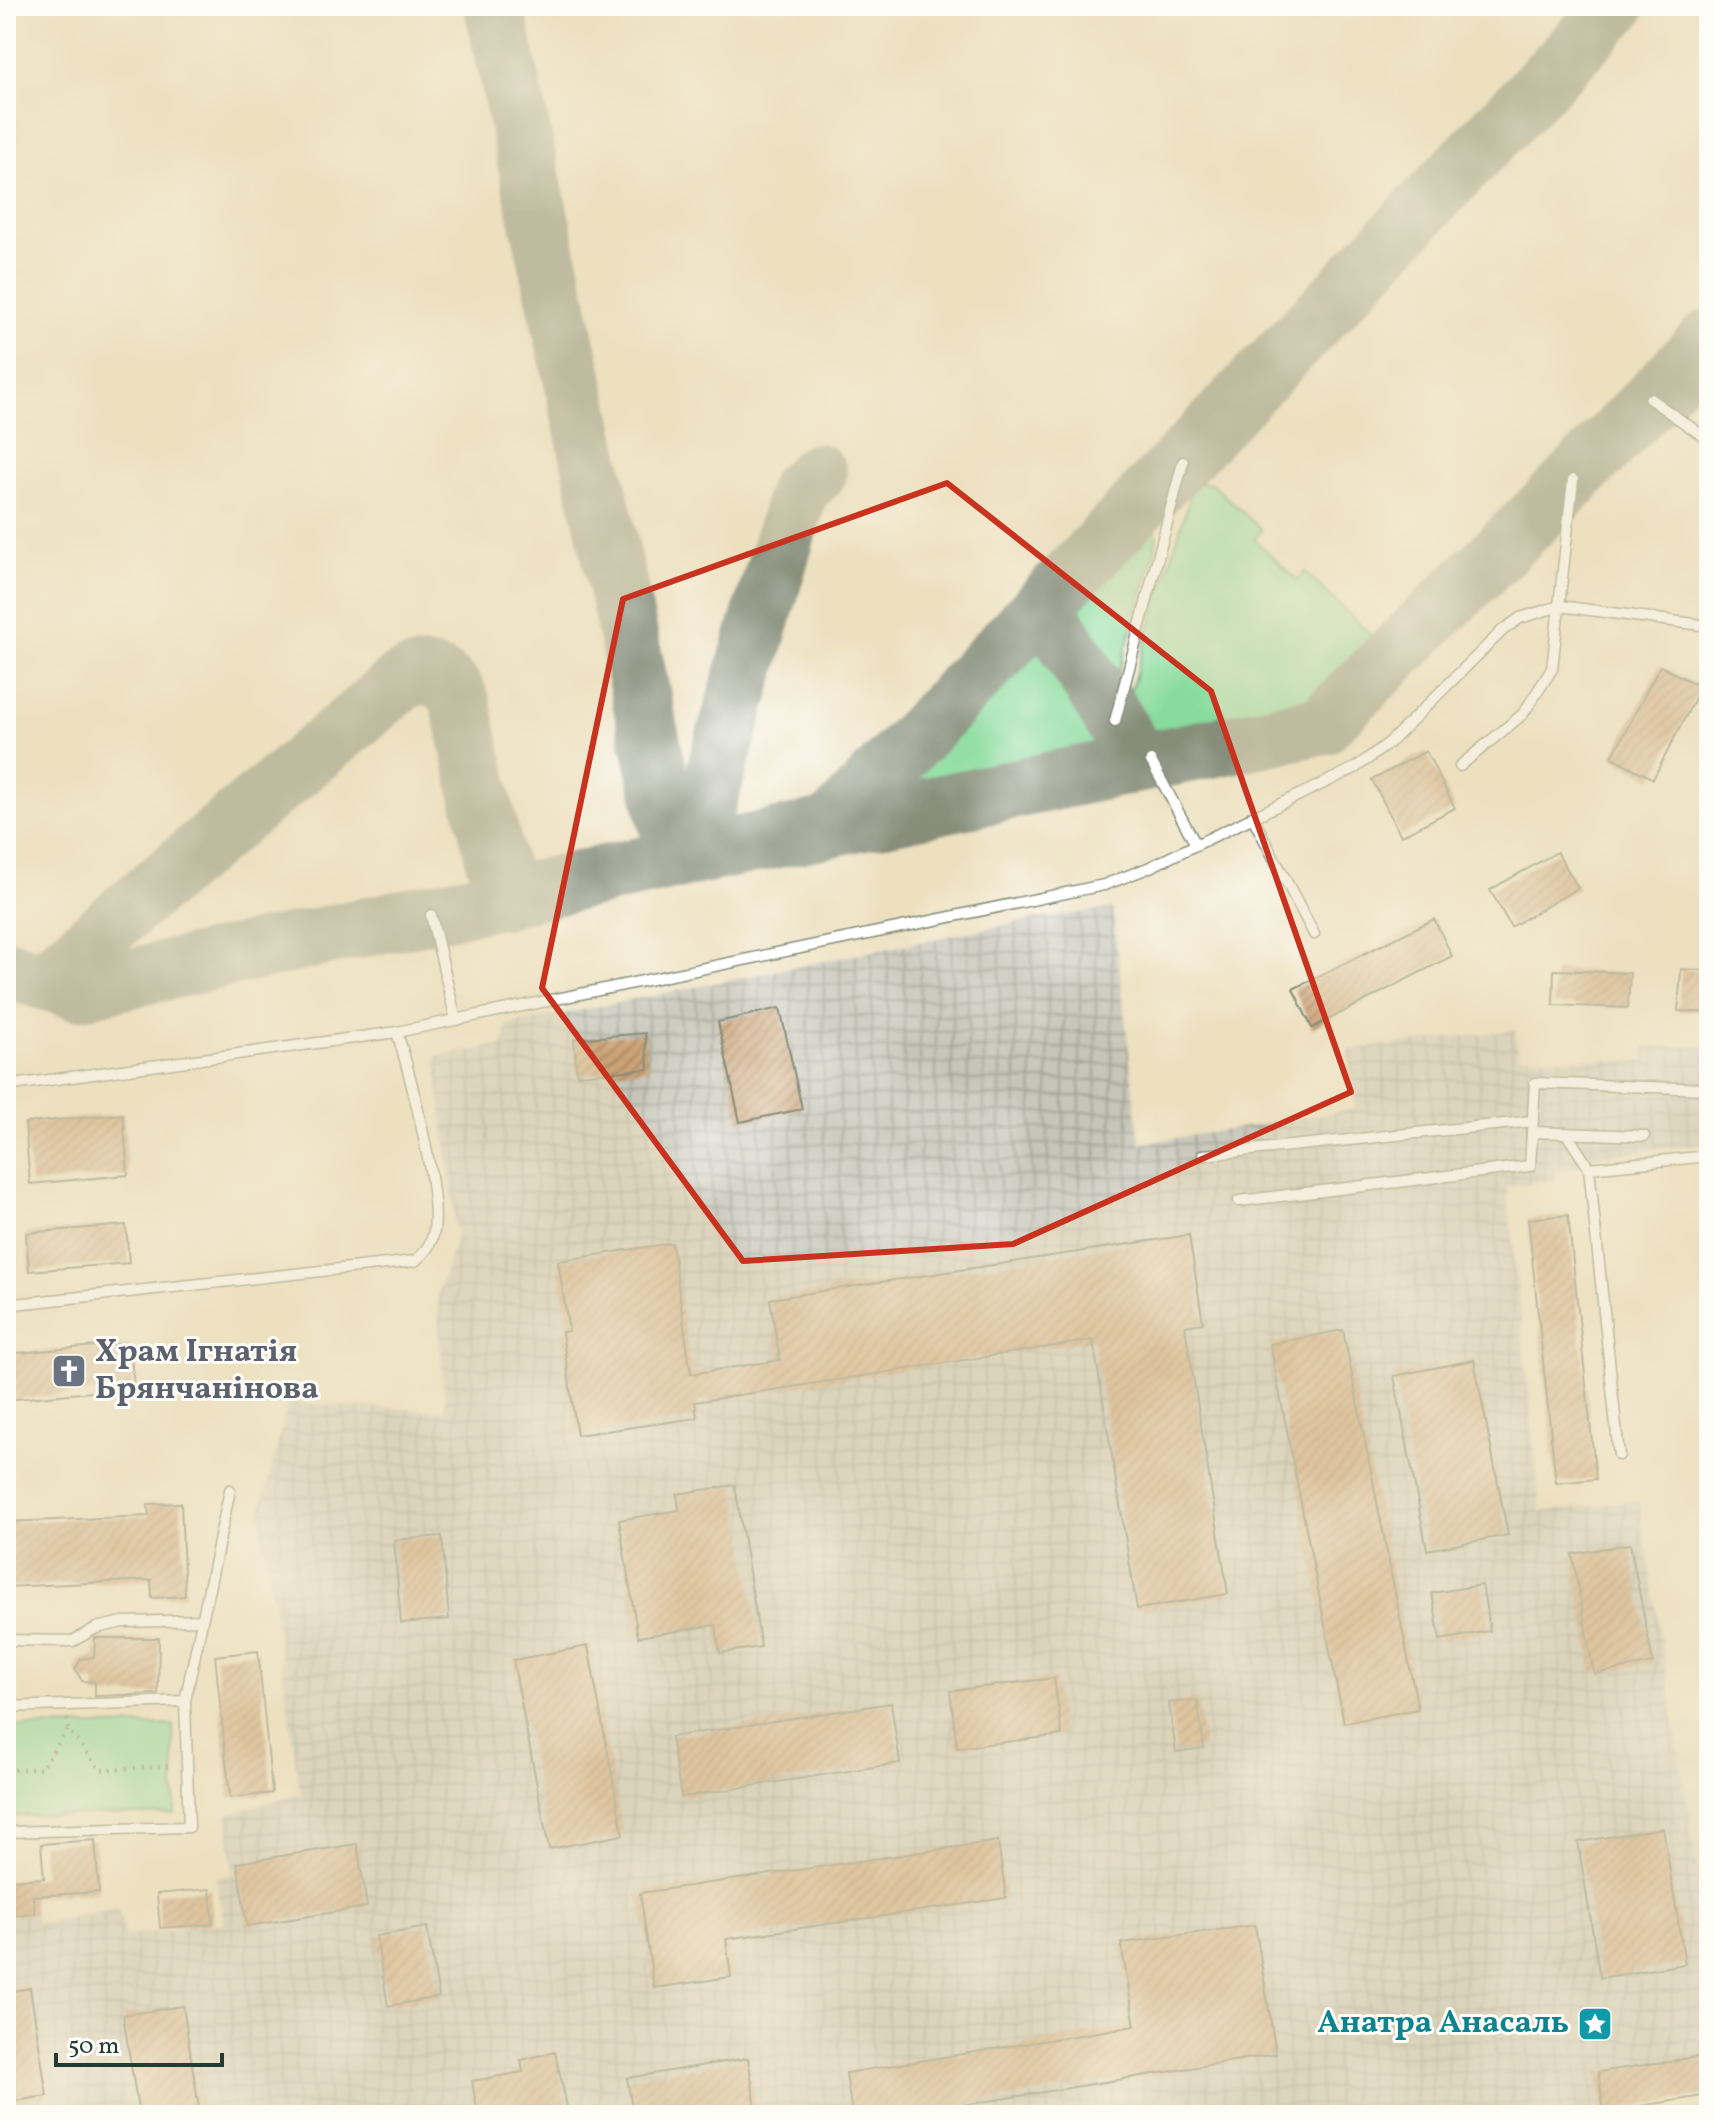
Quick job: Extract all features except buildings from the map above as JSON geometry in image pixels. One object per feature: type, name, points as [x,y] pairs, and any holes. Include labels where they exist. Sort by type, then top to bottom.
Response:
[{"type":"lane","points":[[1650,399],[1709,440]]},
{"type":"lane","points":[[1115,721],[1183,462]]},
{"type":"lane","points":[[1460,766],[1523,714],[1552,669],[1573,480]]},
{"type":"lane","points":[[6,1086],[397,1032],[1104,885],[1148,868],[1355,768],[1389,743],[1503,630],[1520,618],[1560,606],[1709,626]]},
{"type":"lane","points":[[1151,761],[1195,843]]},
{"type":"lane","points":[[1252,816],[1314,934]]},
{"type":"lane","points":[[431,915],[456,1020]]},
{"type":"lane","points":[[6,1305],[415,1261],[428,1250],[434,1229],[433,1201],[410,1072],[397,1032]]},
{"type":"lane","points":[[1239,1201],[1530,1166],[1535,1083],[1707,1089]]},
{"type":"lane","points":[[1203,1155],[1532,1127],[1566,1133],[1644,1136]]},
{"type":"lane","points":[[1566,1133],[1589,1168],[1619,1455]]},
{"type":"lane","points":[[1589,1168],[1709,1156]]},
{"type":"lane","points":[[6,1832],[189,1827],[185,1701],[230,1490]]},
{"type":"lane","points":[[6,1640],[73,1641],[96,1628],[123,1622],[202,1620]]},
{"type":"lane","points":[[6,1707],[185,1701]]},
{"type":"path","points":[[67,1705],[68,1729],[100,1770],[187,1765]]},
{"type":"path","points":[[6,1770],[41,1769],[68,1729]]},
{"type":"highlighted area","points":[[947,483],[1211,691],[1351,1092],[1013,1244],[743,1261],[542,988],[623,599]]},
{"type":"shaded area","points":[[1112,908],[1140,1144],[1355,1109],[1348,1050],[1515,1030],[1519,1056],[1644,1061],[1645,1046],[1709,1047],[1709,1143],[1595,1156],[1572,1169],[1555,1170],[1556,1180],[1507,1187],[1541,1512],[1639,1500],[1709,1939],[1709,2095],[1604,2112],[1547,2115],[6,2115],[6,1917],[35,1914],[37,1923],[118,1909],[125,1936],[224,1923],[216,1877],[233,1874],[228,1814],[300,1793],[260,1513],[288,1403],[445,1411],[437,1297],[457,1235],[435,1056],[504,1045],[506,1025],[1024,921]]},
{"type":"shaded area","points":[[1709,1721],[1709,1939],[1675,1724]]},
{"type":"green space","points":[[1211,483],[1262,530],[1254,539],[1297,580],[1305,572],[1370,634],[1373,652],[1325,701],[1301,711],[1152,742],[1130,704],[1131,689],[1194,484]]},
{"type":"green space","points":[[1153,522],[1157,535],[1154,555],[1114,687],[1069,612]]},
{"type":"green space","points":[[1044,638],[1104,739],[1101,747],[1088,756],[902,793],[900,787]]},
{"type":"green space","points":[[173,1725],[175,1814],[6,1816],[6,1727]]},
{"type":"taxiway","points":[[494,6],[676,860]]},
{"type":"taxiway","points":[[831,827],[1616,6]]},
{"type":"taxiway","points":[[6,969],[77,990],[691,856],[1322,725],[1573,480],[1709,339]]},
{"type":"taxiway","points":[[691,856],[799,489],[817,473]]},
{"type":"taxiway","points":[[1044,605],[1140,763]]},
{"type":"taxiway","points":[[44,980],[402,681],[411,677],[428,676],[443,681],[460,701],[504,899]]},
{"type":"place","name":"Храм Ігнатія Брянчанінова","points":[[69,1371]]},
{"type":"place","name":"Анатра Анасаль","points":[[1595,2024]]}]
